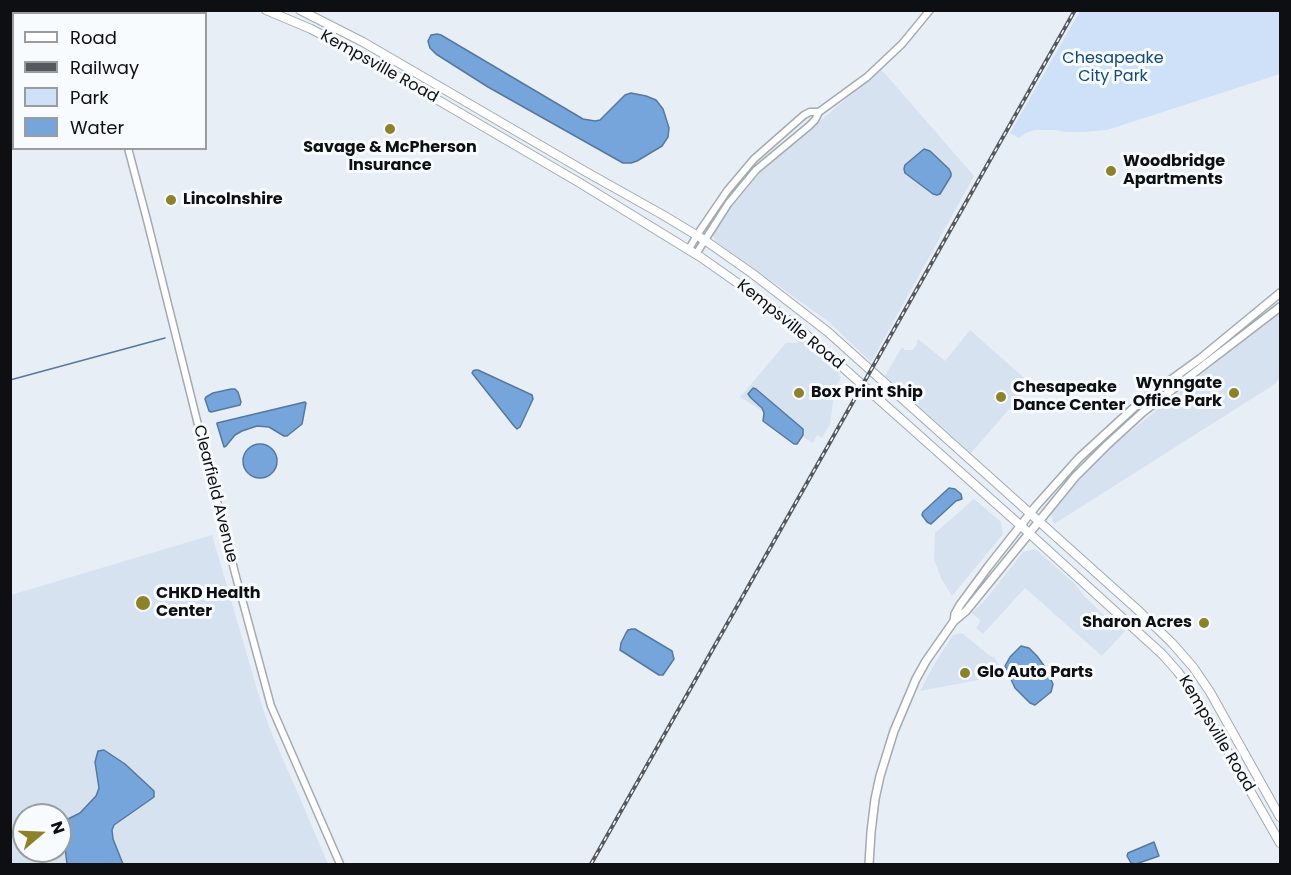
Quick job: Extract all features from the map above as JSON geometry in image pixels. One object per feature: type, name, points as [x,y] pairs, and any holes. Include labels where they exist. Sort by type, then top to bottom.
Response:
[{"type":"main road","name":"Kempsville Road","points":[[266,10],[366,58],[555,168],[692,251],[803,332],[1147,639],[1178,672],[1206,712],[1281,843]]},
{"type":"main road","name":"Kempsville Road","points":[[300,10],[381,52],[700,238],[753,274],[828,332],[1156,627],[1186,659],[1210,692],[1281,817]]},
{"type":"main road","points":[[954,621],[960,605],[1020,526],[1079,458],[1139,404],[1201,358],[1281,293]]},
{"type":"main road","points":[[869,864],[875,799],[894,731],[926,661],[954,621],[966,611],[1079,472],[1107,445],[1143,412],[1281,307]]},
{"type":"street","points":[[700,238],[756,170],[815,120],[819,112],[867,77],[902,44],[930,10]]},
{"type":"street","points":[[692,251],[727,191],[754,159],[804,115],[819,112]]},
{"type":"street","name":"Clearfield Avenue","points":[[129,150],[235,573],[271,706],[340,864]]},
{"type":"shaded area","points":[[881,69],[974,176],[871,362],[829,322],[717,242],[713,234],[722,218],[762,170]]},
{"type":"shaded area","points":[[1280,312],[1280,377],[1275,384],[1054,524],[1051,515],[1053,510],[1097,460]]},
{"type":"shaded area","points":[[970,330],[1031,384],[971,453],[885,376],[902,347],[905,350],[912,350],[918,339],[945,361]]},
{"type":"shaded area","points":[[800,339],[839,372],[841,377],[835,388],[830,424],[822,438],[817,435],[813,443],[740,397],[786,343],[797,343]]},
{"type":"shaded area","points":[[974,499],[1001,522],[1003,534],[952,596],[934,560],[935,533]]},
{"type":"shaded area","points":[[212,535],[271,732],[328,864],[11,864],[11,595]]},
{"type":"shaded area","points":[[1034,549],[1076,585],[1108,619],[1126,630],[1102,656],[1025,588],[983,634],[976,628],[980,620],[972,613],[987,598],[1023,552]]},
{"type":"shaded area","points":[[962,633],[994,657],[1005,675],[920,691],[953,635]]},
{"type":"green space","name":"Chesapeake City Park","points":[[1080,11],[1280,11],[1280,74],[1107,130],[1066,132],[1035,130],[1019,138],[1010,133]]},
{"type":"water","points":[[437,34],[583,119],[600,120],[625,95],[631,93],[656,100],[663,109],[669,128],[668,137],[662,146],[637,161],[623,163],[488,87],[436,54],[430,48],[428,41],[431,35]]},
{"type":"water","points":[[924,149],[930,151],[951,173],[940,194],[937,195],[905,173],[905,165]]},
{"type":"water","points":[[475,370],[532,395],[533,399],[520,427],[517,429],[514,426],[472,373]]},
{"type":"water","points":[[753,388],[803,429],[803,435],[797,444],[763,421],[762,408],[748,394]]},
{"type":"water","points":[[231,389],[238,392],[240,405],[209,411],[206,397]]},
{"type":"water","points":[[305,402],[302,424],[287,436],[269,427],[257,426],[235,435],[224,447],[217,423]]},
{"type":"water","points":[[260,444],[272,449],[277,461],[272,473],[260,478],[248,473],[243,461],[248,449]]},
{"type":"water","points":[[949,488],[961,494],[962,499],[956,501],[931,524],[927,522],[922,515],[923,512]]},
{"type":"water","points":[[635,629],[672,651],[674,659],[663,675],[659,675],[620,650],[628,630]]},
{"type":"water","points":[[1021,646],[1029,648],[1037,656],[1053,684],[1051,692],[1035,705],[1015,688],[1005,666]]},
{"type":"water","points":[[104,750],[125,764],[154,791],[154,797],[114,825],[113,839],[123,864],[67,864],[72,863],[72,817],[80,813],[96,796],[99,788],[95,762],[98,751]]},
{"type":"water","points":[[1154,842],[1159,856],[1136,864],[1131,863],[1127,856],[1128,853]]},
{"type":"waterway","points":[[10,380],[165,338]]},
{"type":"railway","points":[[591,864],[1075,10]]},
{"type":"place","name":"Savage & McPherson Insurance","points":[[390,129]]},
{"type":"place","name":"Woodbridge Apartments","points":[[1111,171]]},
{"type":"place","name":"Lincolnshire","points":[[171,200]]},
{"type":"place","name":"Box Print Ship","points":[[799,393]]},
{"type":"place","name":"Wynngate Office Park","points":[[1234,393]]},
{"type":"place","name":"Chesapeake Dance Center","points":[[1001,397]]},
{"type":"place","name":"CHKD Health Center","points":[[143,603]]},
{"type":"place","name":"Sharon Acres","points":[[1204,623]]},
{"type":"place","name":"Glo Auto Parts","points":[[965,673]]}]
